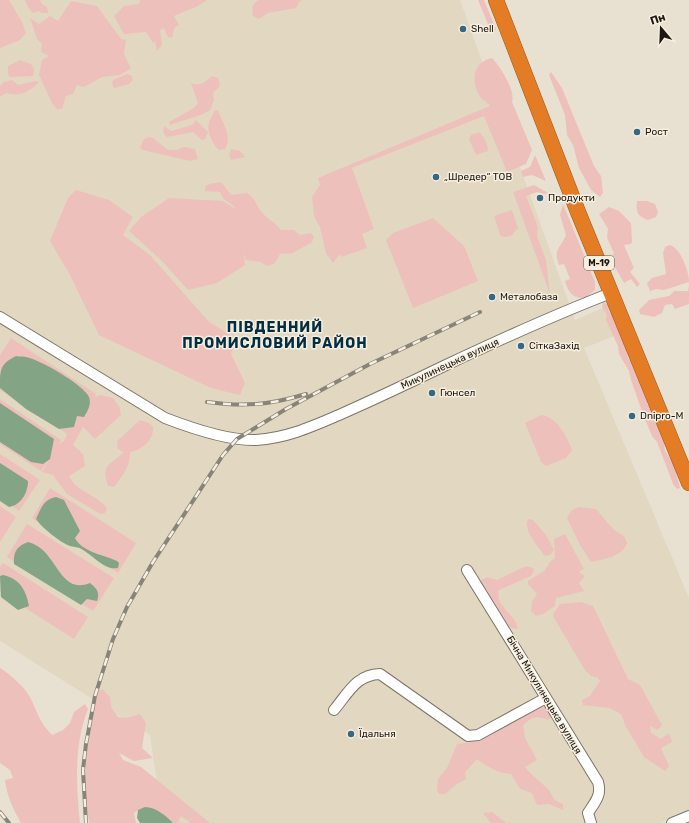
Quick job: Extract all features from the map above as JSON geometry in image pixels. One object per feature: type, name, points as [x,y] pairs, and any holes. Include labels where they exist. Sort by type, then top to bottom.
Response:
[{"type":"highway","name":"М-19","points":[[496,0],[611,293],[689,483]]},
{"type":"street","name":"Микулинецька вулиця","points":[[0,317],[165,418],[184,426],[237,439],[255,440],[288,436],[391,392],[466,356],[575,307],[611,293]]},
{"type":"street","name":"Бічна Микулинецька вулиця","points":[[467,570],[598,782],[600,790],[599,796],[588,813],[588,819],[591,823]]},
{"type":"street","points":[[334,710],[359,679],[368,674],[380,674],[468,736],[478,735],[546,698]]},
{"type":"street","points":[[672,823],[689,816]]},
{"type":"shaded area","points":[[0,0],[460,0],[575,320],[619,301],[630,330],[584,348],[689,598],[689,810],[660,823],[166,823],[162,817],[150,735],[0,641]]},
{"type":"shaded area","points":[[0,0],[9,0],[23,24],[26,33],[20,40],[0,48]]},
{"type":"shaded area","points":[[25,0],[40,0],[42,4],[47,7],[48,13],[42,13],[39,11],[33,13]]},
{"type":"shaded area","points":[[140,0],[207,0],[198,6],[174,16],[179,25],[174,28],[172,38],[168,37],[164,28],[160,30],[162,45],[157,51],[155,41],[153,43],[146,32],[124,34],[114,16],[124,6],[139,4]]},
{"type":"shaded area","points":[[259,0],[303,0],[300,1],[296,8],[268,13],[259,19],[253,16],[252,9],[253,5]]},
{"type":"shaded area","points":[[478,0],[484,0],[496,29],[494,33],[490,29]]},
{"type":"shaded area","points":[[71,1],[97,6],[121,39],[126,40],[124,54],[131,68],[120,75],[102,77],[84,87],[77,85],[73,94],[66,96],[62,109],[57,109],[52,103],[39,75],[42,60],[49,56],[41,52],[42,44],[37,39],[30,18],[39,24],[50,16],[58,21]]},
{"type":"shaded area","points":[[492,58],[510,85],[513,97],[512,102],[532,150],[526,164],[507,172],[484,116],[352,168],[374,229],[362,234],[367,248],[341,257],[340,254],[333,263],[326,253],[320,227],[314,216],[312,197],[320,185],[318,178],[490,106],[481,98],[476,89],[475,72],[481,63]]},
{"type":"shaded area","points":[[20,60],[31,64],[34,69],[33,76],[10,77],[8,74],[8,66]]},
{"type":"shaded area","points":[[551,72],[562,88],[594,166],[601,176],[603,193],[600,197],[591,190],[579,168],[573,145],[567,135],[565,115],[549,75]]},
{"type":"shaded area","points":[[127,74],[132,76],[133,80],[129,84],[114,88],[112,83],[113,80]]},
{"type":"shaded area","points":[[212,76],[218,78],[220,86],[213,93],[214,100],[210,110],[196,117],[170,125],[169,122],[194,108],[198,103],[191,83],[200,84]]},
{"type":"shaded area","points":[[12,80],[18,85],[35,81],[39,82],[24,93],[6,93],[0,97],[0,86],[4,82]]},
{"type":"shaded area","points":[[218,110],[228,139],[225,149],[219,150],[214,145],[208,130],[209,121],[214,111]]},
{"type":"shaded area","points":[[196,120],[208,132],[205,139],[202,140],[193,132],[167,137],[164,134],[164,126],[171,131],[192,125]]},
{"type":"shaded area","points":[[479,132],[483,136],[488,151],[476,155],[469,139],[471,135]]},
{"type":"shaded area","points":[[149,137],[153,138],[168,150],[177,150],[184,147],[195,149],[198,159],[190,161],[143,150],[140,148],[144,139]]},
{"type":"shaded area","points":[[231,149],[240,151],[245,157],[231,160],[229,155]]},
{"type":"shaded area","points":[[535,155],[546,181],[532,175],[523,177],[521,171],[530,167]]},
{"type":"shaded area","points":[[221,182],[231,195],[247,193],[254,200],[262,213],[281,230],[294,230],[300,235],[311,233],[314,237],[312,242],[293,253],[280,254],[274,264],[267,266],[261,262],[246,260],[244,253],[245,265],[217,283],[188,290],[162,261],[129,231],[141,217],[169,198],[223,201],[236,209],[224,199],[220,192],[205,191],[205,187],[209,184]]},
{"type":"shaded area","points":[[534,185],[548,193],[544,194],[537,192],[526,196],[538,227],[537,236],[546,260],[550,294],[513,192]]},
{"type":"shaded area","points":[[76,190],[109,200],[133,217],[123,235],[150,255],[209,322],[236,338],[231,354],[245,383],[240,395],[211,388],[99,335],[70,275],[50,241],[68,198]]},
{"type":"shaded area","points":[[637,201],[647,201],[655,204],[658,212],[656,217],[648,220],[639,215],[637,211]]},
{"type":"shaded area","points":[[563,204],[595,282],[595,290],[585,298],[574,296],[569,291],[565,281],[570,279],[564,264],[559,265],[557,260],[558,249],[566,235],[560,215]]},
{"type":"shaded area","points":[[609,207],[619,211],[631,223],[632,242],[631,244],[624,245],[634,268],[630,272],[640,284],[637,287],[631,279],[624,283],[610,258],[614,253],[607,238],[608,229],[599,214]]},
{"type":"shaded area","points":[[512,210],[518,228],[511,236],[504,237],[500,235],[494,216]]},
{"type":"shaded area","points":[[433,218],[464,246],[478,281],[413,308],[386,240],[393,233]]},
{"type":"shaded area","points":[[670,245],[674,247],[681,255],[688,272],[689,282],[664,290],[656,289],[650,291],[647,283],[652,278],[666,274],[663,253],[665,247]]},
{"type":"shaded area","points":[[689,286],[689,304],[675,309],[672,304],[665,305],[662,313],[654,317],[640,314],[639,310],[649,300],[669,296],[674,291],[688,291]]},
{"type":"shaded area","points":[[603,302],[607,304],[609,312],[612,314],[625,344],[628,358],[634,365],[634,369],[664,443],[665,451],[674,464],[680,488],[677,489],[673,484],[657,442],[652,436],[644,417],[629,371],[619,354],[618,346],[606,320],[607,315],[602,307]]},
{"type":"shaded area","points":[[11,338],[96,394],[95,397],[100,395],[113,398],[120,408],[121,415],[95,439],[83,427],[73,445],[83,454],[85,466],[69,476],[76,485],[97,499],[107,508],[105,513],[101,514],[97,512],[67,494],[53,475],[42,472],[50,458],[41,471],[0,444],[0,399],[61,440],[59,444],[64,441],[67,434],[0,390],[0,355]]},
{"type":"shaded area","points":[[16,356],[41,362],[79,386],[85,392],[90,400],[89,408],[84,417],[77,416],[74,427],[59,429],[26,409],[0,388],[2,368],[7,362]]},
{"type":"shaded area","points":[[0,403],[54,439],[50,459],[43,464],[31,462],[0,442]]},
{"type":"shaded area","points":[[541,415],[552,419],[557,423],[564,433],[572,450],[566,458],[546,466],[541,462],[525,423]]},
{"type":"shaded area","points":[[140,420],[149,423],[153,427],[152,436],[143,447],[130,452],[129,462],[123,475],[114,487],[108,486],[105,474],[107,466],[124,452],[118,449],[117,441]]},
{"type":"shaded area","points":[[0,454],[40,480],[19,511],[0,498]]},
{"type":"shaded area","points":[[0,463],[28,481],[27,490],[23,498],[13,506],[9,507],[0,501]]},
{"type":"shaded area","points":[[50,488],[136,543],[118,573],[32,518]]},
{"type":"shaded area","points":[[56,497],[64,500],[80,531],[75,538],[78,543],[88,550],[117,561],[119,563],[118,568],[103,565],[80,548],[62,542],[42,526],[36,519],[43,505],[52,498]]},
{"type":"shaded area","points":[[0,506],[16,517],[0,542]]},
{"type":"shaded area","points":[[578,507],[596,509],[619,534],[624,536],[627,543],[625,548],[612,557],[591,562],[580,545],[567,518],[571,511]]},
{"type":"shaded area","points":[[528,519],[533,520],[546,535],[554,550],[551,554],[546,556],[543,554],[534,542],[527,528]]},
{"type":"shaded area","points":[[27,524],[114,578],[93,611],[7,557]]},
{"type":"shaded area","points":[[565,534],[584,569],[579,572],[585,576],[579,583],[584,591],[556,598],[555,606],[543,614],[536,616],[531,611],[532,602],[537,594],[528,584],[528,581],[545,570],[550,562],[555,558],[554,539]]},
{"type":"shaded area","points":[[28,542],[38,546],[46,553],[64,578],[71,583],[79,585],[90,583],[97,591],[97,601],[87,599],[81,605],[14,564],[16,550],[21,545]]},
{"type":"shaded area","points":[[3,563],[88,617],[74,639],[0,592],[0,567]]},
{"type":"shaded area","points":[[526,566],[533,568],[534,571],[531,576],[499,590],[498,596],[500,601],[513,619],[518,629],[511,628],[495,613],[480,585],[480,581],[487,577],[497,580]]},
{"type":"shaded area","points":[[3,575],[18,582],[24,590],[29,606],[18,610],[1,597],[0,576]]},
{"type":"shaded area","points":[[581,602],[593,606],[628,679],[640,685],[662,725],[658,730],[650,726],[651,733],[661,739],[669,733],[672,742],[661,748],[669,766],[665,771],[644,757],[626,727],[621,714],[609,708],[583,705],[582,700],[590,696],[600,681],[598,678],[591,676],[585,670],[553,614],[560,604]]},
{"type":"shaded area","points":[[0,668],[25,690],[42,722],[52,735],[63,730],[70,723],[74,712],[85,704],[88,709],[83,722],[78,750],[77,779],[80,823],[21,823],[15,813],[5,780],[13,778],[10,770],[0,763]]},
{"type":"shaded area","points":[[102,689],[110,697],[111,707],[118,717],[127,718],[140,714],[146,723],[142,748],[153,758],[134,761],[119,753],[123,760],[141,767],[210,823],[191,823],[181,816],[178,823],[163,823],[140,809],[134,813],[136,823],[89,823],[84,782],[90,721],[88,719],[97,693]]},
{"type":"shaded area","points":[[536,703],[544,708],[548,708],[552,716],[548,720],[538,717],[529,720],[523,725],[525,738],[537,760],[525,767],[548,789],[555,800],[563,804],[563,810],[549,804],[537,805],[532,793],[520,789],[511,774],[493,769],[477,759],[465,772],[466,779],[445,794],[439,794],[437,790],[438,779],[447,768],[457,744],[480,741],[488,734],[506,727],[509,719]]},
{"type":"shaded area","points":[[145,807],[157,810],[173,823],[140,823],[137,818],[138,810]]},
{"type":"shaded area","points":[[492,812],[506,823],[491,823],[483,813]]},
{"type":"railway","points":[[86,823],[83,770],[86,744],[95,696],[113,639],[127,607],[153,562],[223,455],[237,439],[286,409],[370,364],[480,312]]},
{"type":"railway","points":[[207,402],[245,405],[280,401],[306,394]]},
{"type":"railway","points":[[0,812],[9,823]]},
{"type":"place","name":"Shell","points":[[463,29]]},
{"type":"place","name":"Рост","points":[[637,132]]},
{"type":"place","name":"„Шредер“ ТОВ","points":[[436,177]]},
{"type":"place","name":"Продукти","points":[[540,198]]},
{"type":"place","name":"Металобаза","points":[[492,297]]},
{"type":"place","name":"СіткаЗахід","points":[[521,346]]},
{"type":"place","name":"Гюнсел","points":[[432,393]]},
{"type":"place","name":"Dnipro-M","points":[[632,416]]},
{"type":"place","name":"Їдальня","points":[[351,734]]},
{"type":"district","name":"ПІВДЕННИЙ ПРОМИСЛОВИЙ РАЙОН","points":[[275,336]]}]
